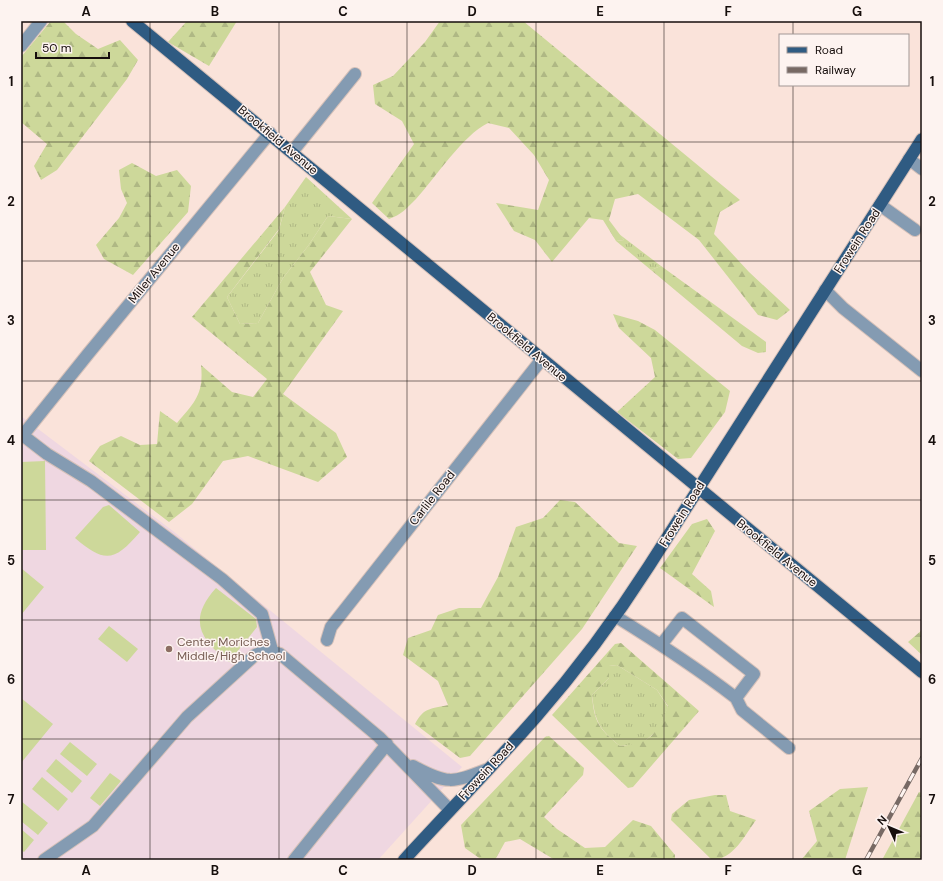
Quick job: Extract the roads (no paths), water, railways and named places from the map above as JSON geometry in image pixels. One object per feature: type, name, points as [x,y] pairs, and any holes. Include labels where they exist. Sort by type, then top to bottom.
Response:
[{"type":"main road","name":"Brookfield Avenue","points":[[132,21],[270,133],[922,672]]},
{"type":"main road","name":"Frowein Road","points":[[404,860],[559,690],[615,616],[699,488],[922,139]]},
{"type":"street","points":[[21,46],[41,21]]},
{"type":"street","points":[[292,152],[355,74]]},
{"type":"street","name":"Miller Avenue","points":[[22,434],[270,133]]},
{"type":"street","points":[[909,159],[922,169]]},
{"type":"street","points":[[880,205],[915,230]]},
{"type":"street","points":[[825,290],[843,308],[922,371]]},
{"type":"street","name":"Carlile Road","points":[[327,640],[331,627],[542,359]]},
{"type":"street","points":[[22,434],[47,454],[92,481],[222,579],[262,614],[272,650]]},
{"type":"street","points":[[615,616],[692,665],[736,698],[742,710],[789,748]]},
{"type":"street","points":[[661,645],[682,618],[754,674],[736,698]]},
{"type":"street","points":[[44,860],[93,826],[197,707],[255,655],[264,650],[272,650],[280,654],[387,744],[450,810]]},
{"type":"street","points":[[294,860],[387,744]]},
{"type":"street","points":[[404,762],[435,778],[445,781],[457,780],[488,769]]},
{"type":"railway","points":[[866,860],[922,758]]},
{"type":"place","name":"Center Moriches Middle/High School","points":[[169,649]]}]
